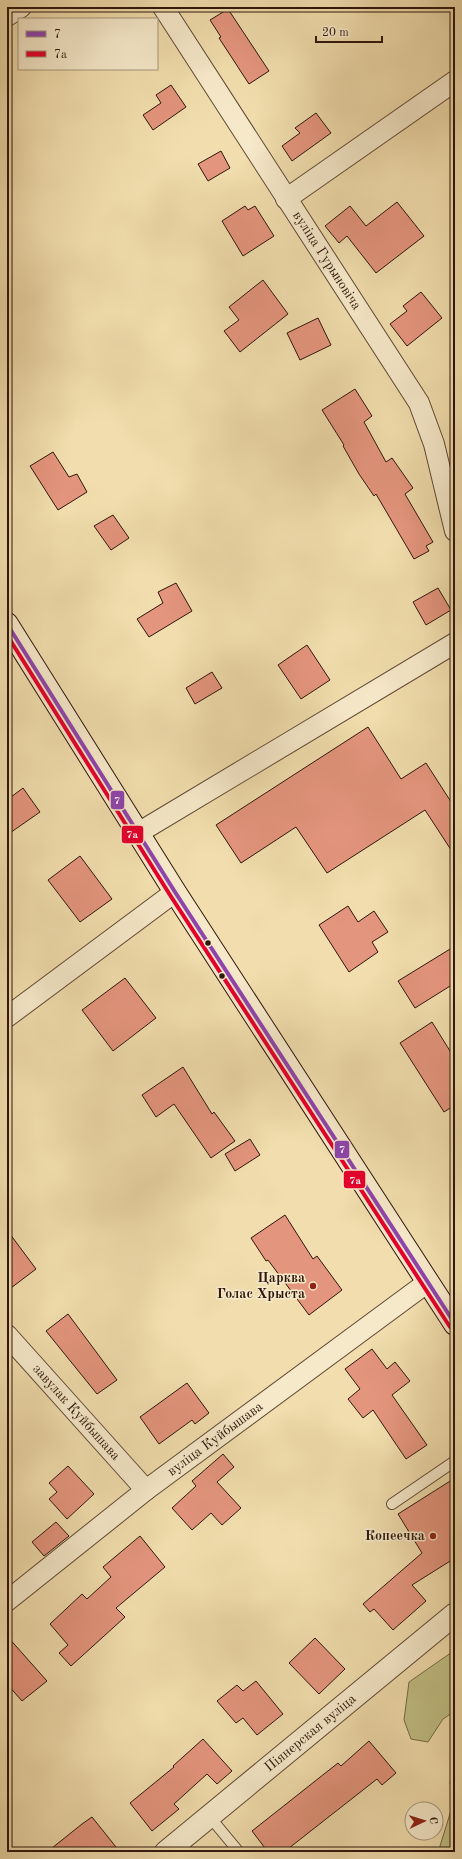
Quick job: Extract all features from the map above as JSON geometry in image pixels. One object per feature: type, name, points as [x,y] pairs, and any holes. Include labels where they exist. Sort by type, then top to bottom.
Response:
[{"type":"main road","points":[[7,624],[175,892],[455,1324]]},
{"type":"main road","name":"Піянерская вуліца","points":[[166,1852],[455,1614]]},
{"type":"street","points":[[7,16],[22,7]]},
{"type":"street","name":"вуліца Гурыновіча","points":[[163,7],[419,403],[434,444],[455,531]]},
{"type":"street","points":[[286,199],[455,81]]},
{"type":"street","points":[[138,833],[455,643]]},
{"type":"street","points":[[7,1016],[175,892]]},
{"type":"street","name":"вуліца Куйбышава","points":[[7,1601],[146,1490],[428,1282]]},
{"type":"street","name":"завулак Куйбышава","points":[[7,1335],[146,1490]]},
{"type":"lane","points":[[392,1504],[455,1461]]},
{"type":"lane","points":[[209,1816],[239,1852]]},
{"type":"shaded area","points":[[455,1650],[455,1711],[443,1719],[428,1742],[411,1739],[404,1720],[409,1682]]},
{"type":"shaded area","points":[[455,1772],[455,1852],[441,1852],[440,1846],[442,1841],[444,1841],[444,1833],[453,1804],[450,1782]]},
{"type":"building","points":[[228,9],[269,71],[249,84],[219,38],[221,37],[210,20]]},
{"type":"building","points":[[171,85],[186,107],[153,130],[143,115],[161,103],[156,95]]},
{"type":"building","points":[[316,113],[331,133],[292,161],[282,146],[300,133],[295,128]]},
{"type":"building","points":[[221,151],[230,168],[208,181],[198,164]]},
{"type":"building","points":[[397,202],[424,236],[376,273],[347,236],[339,243],[325,226],[350,206],[366,226]]},
{"type":"building","points":[[245,206],[248,210],[255,206],[274,236],[243,256],[222,221]]},
{"type":"building","points":[[263,280],[288,314],[240,352],[224,331],[239,320],[229,307]]},
{"type":"building","points":[[421,292],[442,318],[407,346],[390,324],[407,311],[403,306]]},
{"type":"building","points":[[318,318],[331,345],[300,360],[287,333]]},
{"type":"building","points":[[355,389],[372,416],[364,422],[386,462],[392,458],[413,488],[405,494],[433,542],[426,546],[429,551],[414,559],[376,494],[374,496],[359,474],[343,446],[344,445],[322,410]]},
{"type":"building","points":[[53,452],[69,477],[77,474],[87,492],[58,510],[30,466]]},
{"type":"building","points":[[113,515],[129,538],[111,550],[94,526]]},
{"type":"building","points":[[176,583],[192,611],[149,637],[137,619],[163,603],[158,592]]},
{"type":"building","points":[[438,588],[451,610],[426,625],[413,602]]},
{"type":"building","points":[[307,645],[330,680],[301,699],[278,665]]},
{"type":"building","points":[[212,672],[222,688],[195,704],[186,688]]},
{"type":"building","points":[[368,727],[401,779],[426,763],[455,808],[455,856],[425,810],[327,873],[296,827],[241,863],[216,825]]},
{"type":"building","points":[[23,788],[40,812],[7,835],[7,800]]},
{"type":"building","points":[[80,856],[112,899],[80,922],[48,880]]},
{"type":"building","points":[[348,906],[358,922],[374,911],[388,932],[372,942],[378,952],[349,972],[319,925]]},
{"type":"building","points":[[455,946],[455,983],[415,1008],[398,981]]},
{"type":"building","points":[[125,978],[156,1018],[113,1051],[82,1010]]},
{"type":"building","points":[[432,1022],[455,1059],[455,1105],[444,1112],[400,1043]]},
{"type":"building","points":[[183,1067],[212,1114],[214,1112],[235,1141],[211,1158],[174,1104],[156,1117],[142,1095]]},
{"type":"building","points":[[250,1139],[260,1155],[235,1171],[225,1154]]},
{"type":"building","points":[[285,1215],[313,1259],[317,1256],[342,1290],[309,1315],[268,1260],[266,1261],[251,1238]]},
{"type":"building","points":[[7,1230],[36,1269],[7,1291]]},
{"type":"building","points":[[68,1314],[117,1380],[97,1394],[46,1331]]},
{"type":"building","points":[[372,1349],[387,1369],[395,1362],[410,1381],[392,1395],[427,1445],[406,1459],[373,1410],[363,1418],[348,1399],[360,1389],[345,1369]]},
{"type":"building","points":[[187,1383],[209,1413],[195,1424],[192,1420],[159,1444],[140,1417]]},
{"type":"building","points":[[223,1454],[234,1467],[217,1482],[241,1508],[222,1525],[211,1513],[192,1530],[172,1508],[196,1486],[192,1481]]},
{"type":"building","points":[[68,1466],[94,1494],[67,1519],[49,1499],[57,1492],[49,1483]]},
{"type":"building","points":[[455,1478],[455,1558],[412,1585],[426,1601],[393,1630],[374,1609],[370,1612],[363,1604],[422,1553],[398,1514]]},
{"type":"building","points":[[56,1522],[69,1536],[44,1556],[32,1542]]},
{"type":"building","points":[[140,1536],[165,1567],[116,1608],[125,1617],[71,1666],[59,1653],[68,1645],[50,1624],[82,1594],[87,1599],[111,1577],[103,1567]]},
{"type":"building","points":[[7,1636],[47,1681],[22,1701],[7,1684]]},
{"type":"building","points":[[315,1638],[345,1669],[319,1694],[289,1663]]},
{"type":"building","points":[[256,1681],[283,1714],[257,1735],[243,1718],[236,1723],[217,1701],[237,1685],[243,1691]]},
{"type":"building","points":[[203,1739],[232,1771],[217,1784],[207,1774],[174,1804],[179,1809],[152,1831],[130,1803],[174,1767],[173,1766]]},
{"type":"building","points":[[369,1741],[396,1773],[382,1785],[377,1779],[284,1852],[268,1852],[252,1831],[338,1763],[341,1766]]},
{"type":"building","points":[[92,1817],[120,1852],[47,1852],[82,1824]]},
{"type":"transit line","name":"7","points":[[7,624],[175,892],[455,1324]]},
{"type":"transit line","name":"7а","points":[[7,635],[170,895],[450,1327]]},
{"type":"place","name":"Царква Голас Хрыста","points":[[313,1286]]},
{"type":"place","name":"Копеечка","points":[[433,1536]]}]
